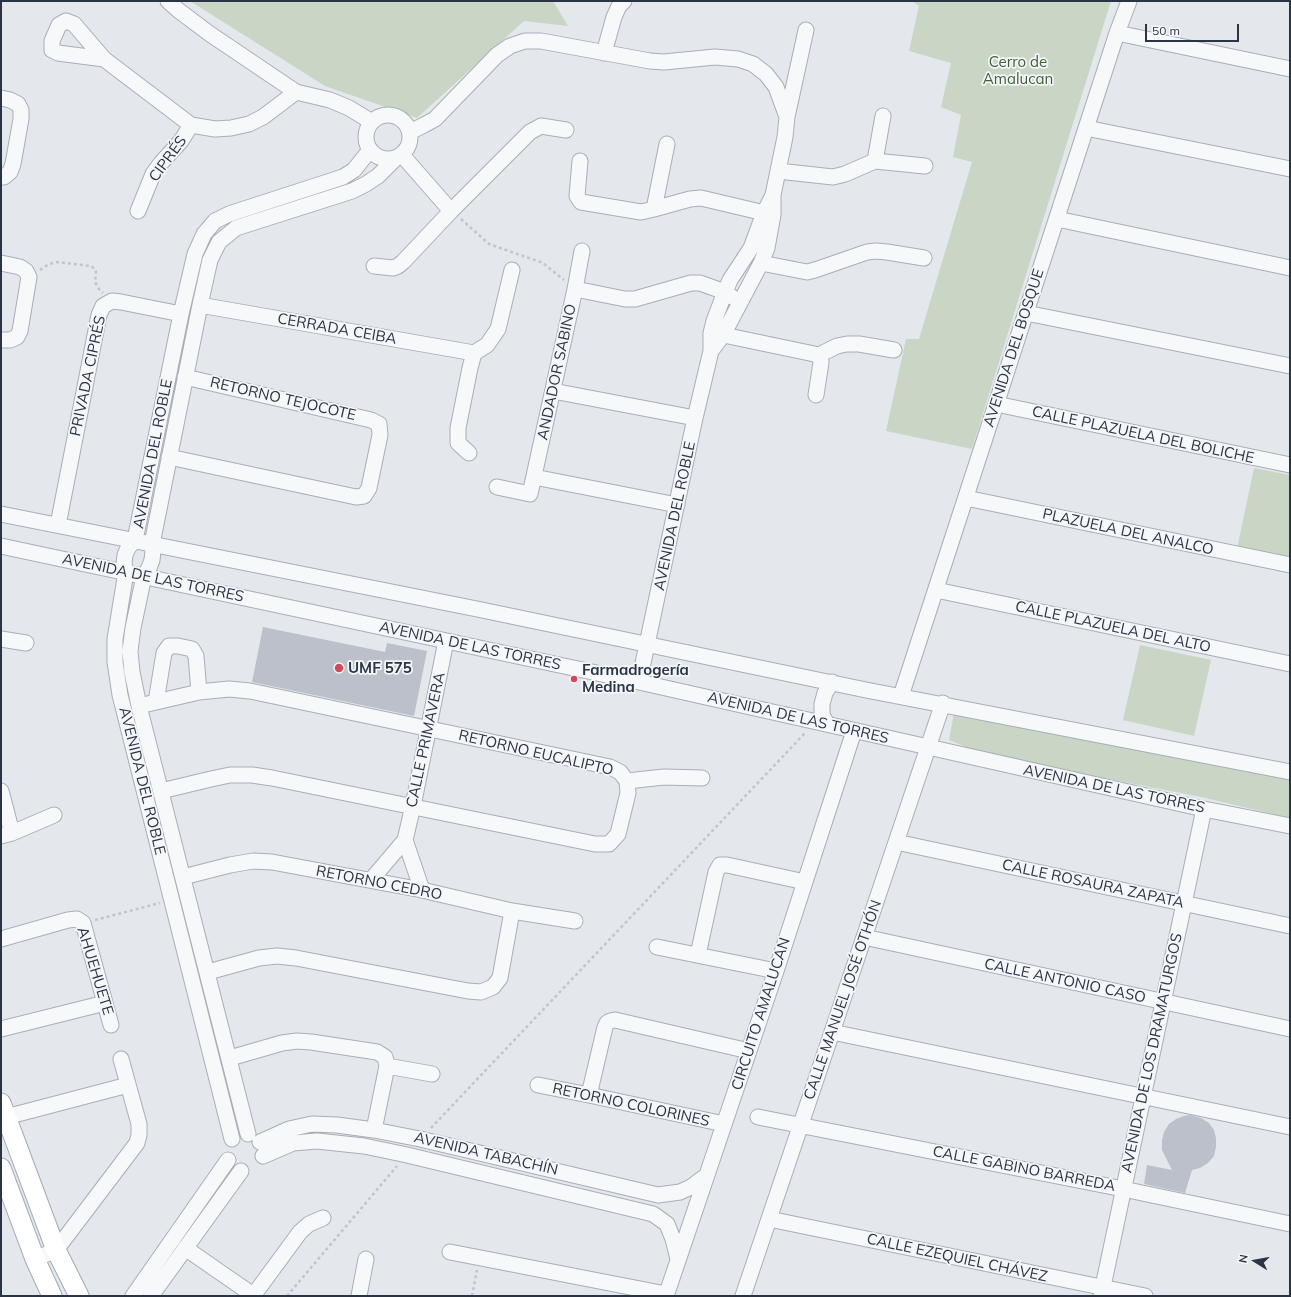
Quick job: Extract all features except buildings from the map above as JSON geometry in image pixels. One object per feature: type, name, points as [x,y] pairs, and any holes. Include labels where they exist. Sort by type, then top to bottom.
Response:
[{"type":"main road","points":[[3,1110],[56,1250],[79,1296]]},
{"type":"main road","points":[[1,1168],[35,1259],[52,1296]]},
{"type":"street","points":[[168,1],[210,34],[296,92],[330,100],[349,108],[372,122]]},
{"type":"street","points":[[604,53],[614,17],[619,6],[624,1]]},
{"type":"street","name":"AVENIDA DEL BOSQUE","points":[[901,696],[1117,33],[1129,1]]},
{"type":"street","points":[[104,59],[58,53],[52,50],[52,41],[59,25],[66,20],[74,24],[104,59],[191,126]]},
{"type":"street","points":[[787,117],[806,30]]},
{"type":"street","points":[[1117,33],[1290,68]]},
{"type":"street","name":"AVENIDA DEL ROBLE","points":[[410,132],[435,119],[497,55],[510,46],[525,41],[541,41],[650,61],[664,62],[715,57],[738,59],[753,64],[766,74],[776,87],[787,117],[769,214],[770,234],[761,263],[746,294],[717,334],[711,350],[695,418],[639,682]]},
{"type":"street","name":"CIPRÉS","points":[[138,211],[152,174],[182,141],[191,126],[214,129],[249,124],[263,117],[296,92]]},
{"type":"street","points":[[1,98],[18,104],[21,110],[21,119],[10,172],[4,177],[1,177]]},
{"type":"street","points":[[389,115],[398,117],[406,123],[410,132],[410,139],[407,148],[398,157],[388,160],[375,155],[370,150],[366,141],[367,131],[372,122],[380,117],[389,115]]},
{"type":"street","points":[[875,161],[883,116]]},
{"type":"street","points":[[374,266],[393,268],[398,266],[451,210],[530,132],[541,126],[566,130]]},
{"type":"street","points":[[1086,128],[1290,169]]},
{"type":"street","points":[[654,210],[667,144]]},
{"type":"street","name":"AVENIDA DEL ROBLE","points":[[232,1138],[120,695],[115,662],[115,639],[126,572],[124,563],[125,555],[128,548],[135,540],[181,314],[195,254],[204,234],[215,221],[229,214],[343,176],[354,170],[370,150]]},
{"type":"street","points":[[398,157],[451,210]]},
{"type":"street","name":"AVENIDA DEL ROBLE","points":[[257,1144],[230,1058],[139,706],[132,672],[130,651],[133,628],[144,576],[152,560],[152,544],[185,376],[210,260],[219,242],[236,228],[352,191],[378,176],[398,157]]},
{"type":"street","points":[[580,161],[577,196],[581,202],[641,212],[654,210],[690,199],[701,198],[769,214]]},
{"type":"street","points":[[778,171],[833,176],[845,174],[875,161],[925,166]]},
{"type":"street","name":"AVENIDA DEL ROBLE","points":[[717,334],[716,312],[727,286],[751,248],[769,214]]},
{"type":"street","points":[[1056,219],[1290,268]]},
{"type":"street","points":[[761,263],[807,272],[876,250],[924,258]]},
{"type":"street","name":"ANDADOR SABINO","points":[[497,487],[530,494],[582,251]]},
{"type":"street","points":[[1,263],[20,267],[28,274],[20,331],[17,338],[1,340]]},
{"type":"street","points":[[469,453],[458,443],[458,428],[474,353],[487,345],[498,330],[512,270]]},
{"type":"street","points":[[575,289],[625,299],[635,299],[691,283],[700,283],[727,286],[733,297],[746,294]]},
{"type":"street","name":"PRIVADA CIPRÉS","points":[[58,525],[99,315],[103,306],[112,301],[181,314]]},
{"type":"street","name":"CERRADA CEIBA","points":[[200,306],[474,353]]},
{"type":"street","points":[[1026,313],[1290,366]]},
{"type":"street","points":[[717,334],[819,355],[837,346],[847,344],[859,344],[894,350]]},
{"type":"street","points":[[816,395],[821,362],[819,355]]},
{"type":"street","name":"RETORNO TEJOCOTE","points":[[169,458],[356,497],[364,496],[369,488],[380,435],[379,424],[371,420],[185,376]]},
{"type":"street","points":[[553,391],[695,418]]},
{"type":"street","name":"CALLE PLAZUELA DEL BOLICHE","points":[[996,404],[1290,465]]},
{"type":"street","points":[[534,477],[677,505]]},
{"type":"street","name":"PLAZUELA DEL ANALCO","points":[[966,498],[1290,565]]},
{"type":"street","points":[[1,514],[901,696],[1290,772]]},
{"type":"street","name":"AVENIDA DE LAS TORRES","points":[[1,546],[639,682],[928,748],[1204,809],[1290,826]]},
{"type":"street","name":"CALLE PLAZUELA DEL ALTO","points":[[936,590],[1290,664]]},
{"type":"street","points":[[1,639],[26,643]]},
{"type":"street","name":"CALLE PRIMAVERA","points":[[371,880],[405,840],[446,641]]},
{"type":"street","points":[[156,702],[164,653],[169,646],[192,649],[196,656],[199,692]]},
{"type":"street","points":[[821,723],[822,704],[825,693],[832,682]]},
{"type":"street","name":"RETORNO EUCALIPTO","points":[[139,706],[199,692],[230,689],[250,692],[429,728],[610,767],[620,772],[627,781],[628,794],[618,834],[609,844],[595,844],[413,806],[252,775],[230,775],[161,791]]},
{"type":"street","name":"CALLE MANUEL JOSÉ OTHÓN","points":[[743,1296],[943,704]]},
{"type":"street","name":"CIRCUITO AMALUCAN","points":[[666,1295],[776,971],[854,731]]},
{"type":"street","points":[[627,781],[664,777],[702,778]]},
{"type":"street","points":[[1,791],[6,835],[54,815]]},
{"type":"street","name":"AVENIDA DE LOS DRAMATURGOS","points":[[1102,1292],[1204,809]]},
{"type":"street","points":[[405,840],[422,890]]},
{"type":"street","name":"CALLE ROSAURA ZAPATA","points":[[896,842],[1290,926]]},
{"type":"street","name":"RETORNO CEDRO","points":[[183,877],[230,865],[253,861],[272,862],[422,890],[512,911],[575,921]]},
{"type":"street","points":[[698,955],[716,872],[720,865],[727,865],[805,882]]},
{"type":"street","points":[[208,972],[259,958],[277,956],[296,958],[468,991],[481,992],[493,987],[500,978],[512,911]]},
{"type":"street","points":[[1,939],[68,920],[80,921]]},
{"type":"street","name":"AHUEHUETE","points":[[80,921],[111,1025]]},
{"type":"street","name":"CALLE ANTONIO CASO","points":[[864,937],[1290,1029]]},
{"type":"street","points":[[657,947],[776,971]]},
{"type":"street","points":[[1,1029],[105,1003]]},
{"type":"street","points":[[589,1095],[605,1026],[610,1021],[614,1020],[749,1051]]},
{"type":"street","points":[[832,1032],[1290,1127]]},
{"type":"street","points":[[230,1058],[282,1043],[297,1041],[377,1052],[385,1057],[387,1066],[374,1130]]},
{"type":"street","points":[[35,1259],[56,1250],[137,1143],[139,1124],[121,1059]]},
{"type":"street","points":[[387,1066],[432,1074]]},
{"type":"street","points":[[3,1110],[128,1085]]},
{"type":"street","name":"RETORNO COLORINES","points":[[538,1085],[724,1124]]},
{"type":"street","name":"CALLE GABINO BARREDA","points":[[758,1118],[1123,1189],[1290,1224]]},
{"type":"street","name":"AVENIDA TABACHÍN","points":[[257,1144],[288,1129],[312,1124],[374,1130],[420,1139],[658,1195],[680,1192],[691,1187],[707,1175]]},
{"type":"street","points":[[240,1134],[257,1144],[259,1164],[251,1170],[241,1171],[233,1167],[228,1160],[226,1153],[227,1145],[232,1138],[240,1134]]},
{"type":"street","name":"AVENIDA TABACHÍN","points":[[257,1144],[317,1141],[364,1146],[654,1214],[667,1224],[673,1239],[678,1259]]},
{"type":"street","points":[[133,1296],[228,1160]]},
{"type":"street","points":[[151,1296],[241,1171]]},
{"type":"street","points":[[654,1214],[658,1195]]},
{"type":"street","points":[[185,1248],[253,1295],[300,1232],[309,1224],[323,1218]]},
{"type":"street","name":"CALLE EZEQUIEL CHÁVEZ","points":[[769,1219],[1102,1292],[1145,1296]]},
{"type":"street","points":[[450,1252],[666,1295]]},
{"type":"street","points":[[359,1296],[366,1259]]},
{"type":"path","points":[[451,210],[489,244],[542,263],[575,289]]},
{"type":"path","points":[[28,274],[56,262],[91,266],[96,272],[95,282],[99,290],[112,301]]},
{"type":"path","points":[[420,1139],[821,723]]},
{"type":"path","points":[[80,921],[172,900]]},
{"type":"path","points":[[287,1296],[406,1155]]},
{"type":"path","points":[[472,1296],[480,1258]]},
{"type":"green space","points":[[190,1],[553,1],[568,26],[524,21],[417,118],[325,86]]},
{"type":"green space","name":"Cerro de Amalucan","points":[[912,1],[1111,1],[972,449],[886,431],[906,339],[919,339],[972,162],[953,157],[961,115],[941,107],[951,63],[909,51],[919,6]]},
{"type":"green space","points":[[1254,468],[1290,475],[1290,559],[1237,549]]},
{"type":"green space","points":[[1140,645],[1211,660],[1194,736],[1123,720]]},
{"type":"green space","points":[[954,713],[1290,778],[1290,818],[1201,797],[976,753],[949,740]]},
{"type":"place","name":"UMF 575","points":[[339,668]]},
{"type":"place","name":"Farmadrogería Medina","points":[[574,679]]}]
